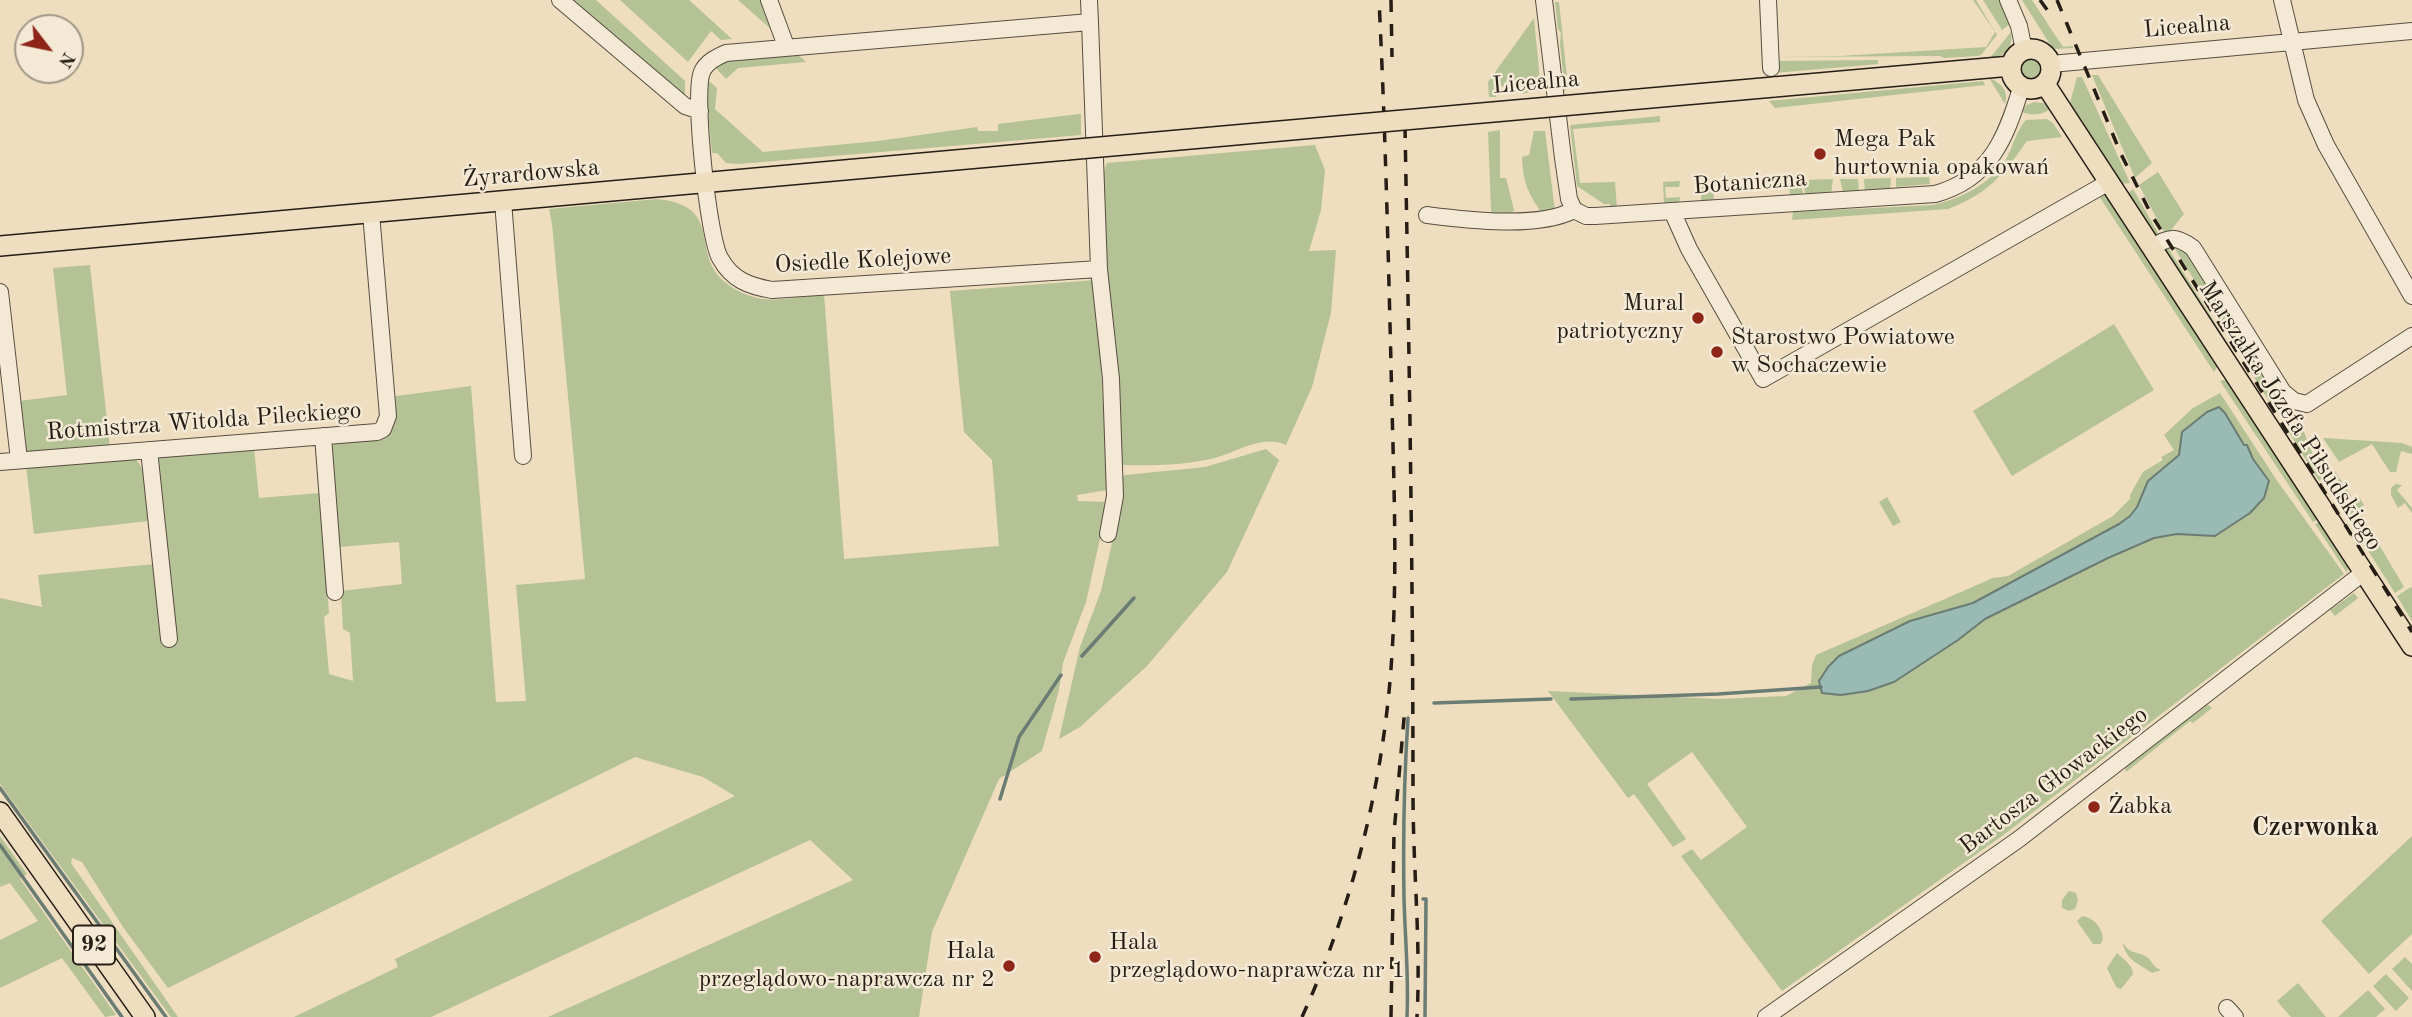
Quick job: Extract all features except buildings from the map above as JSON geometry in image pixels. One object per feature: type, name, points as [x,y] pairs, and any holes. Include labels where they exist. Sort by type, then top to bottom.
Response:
[{"type":"main road","points":[[2024,50],[2040,51],[2051,64],[2051,75],[2045,84],[2035,90],[2021,88],[2012,79],[2011,66],[2018,54],[2024,50]]},
{"type":"main road","name":"Licealna","points":[[1067,150],[1769,79],[2011,66]]},
{"type":"main road","name":"Marszałka Józefa Piłsudskiego","points":[[2045,84],[2412,646]]},
{"type":"main road","name":"Żyrardowska","points":[[0,246],[1067,150]]},
{"type":"main road","name":"92","points":[[0,812],[145,1017]]},
{"type":"street","points":[[560,0],[685,106],[699,110]]},
{"type":"street","points":[[769,0],[786,46]]},
{"type":"street","points":[[1089,0],[1099,269],[1111,379],[1115,496],[1108,534]]},
{"type":"street","points":[[1544,0],[1569,199],[1574,210]]},
{"type":"street","points":[[1768,0],[1769,79]]},
{"type":"street","points":[[2008,0],[2019,26],[2024,50]]},
{"type":"street","points":[[2282,0],[2306,100],[2326,145],[2412,296]]},
{"type":"street","name":"Osiedle Kolejowe","points":[[1090,22],[726,53],[710,61],[700,75],[699,110],[710,219],[719,257],[732,275],[749,286],[772,290],[1099,269]]},
{"type":"street","name":"Licealna","points":[[2051,64],[2412,31]]},
{"type":"street","name":"Licealna","points":[[1556,101],[1769,79]]},
{"type":"street","name":"Botaniczna","points":[[1427,215],[1475,221],[1529,220],[1560,217],[1574,210],[1586,216],[1595,216],[1944,191],[1972,178],[1992,158],[2006,131],[2021,88]]},
{"type":"street","points":[[1672,211],[1689,249],[1763,379],[2109,182]]},
{"type":"street","points":[[502,201],[523,456]]},
{"type":"street","name":"Rotmistrza Witolda Pileckiego","points":[[0,461],[377,432],[383,429],[388,421],[371,213]]},
{"type":"street","name":"Marszałka Józefa Piłsudskiego","points":[[2152,247],[2168,238],[2174,238],[2193,248],[2283,392],[2294,401],[2307,404],[2412,336]]},
{"type":"street","name":"Rotmistrza Witolda Pileckiego","points":[[0,292],[19,460]]},
{"type":"street","points":[[323,436],[335,592]]},
{"type":"street","points":[[149,450],[169,639]]},
{"type":"street","name":"Bartosza Głowackiego","points":[[1766,1017],[2019,839],[2363,573]]},
{"type":"green space","points":[[562,0],[596,0],[685,81],[685,100]]},
{"type":"green space","points":[[620,0],[689,0],[732,39],[721,40],[711,31],[688,62]]},
{"type":"green space","points":[[738,0],[763,0],[772,30]]},
{"type":"green space","points":[[1973,0],[1976,0],[1997,35],[1978,56],[1777,57],[1986,47],[1995,32]]},
{"type":"green space","points":[[1983,0],[2000,0],[2010,24],[2002,30]]},
{"type":"green space","points":[[2022,0],[2032,0],[2063,47],[2073,48],[2055,49],[2051,46]]},
{"type":"green space","points":[[1555,2],[1559,2],[1568,86],[1565,91],[1561,33],[1558,29]]},
{"type":"green space","points":[[1534,18],[1541,92],[1537,90],[1523,94],[1523,87],[1497,86],[1496,97],[1489,97],[1488,82]]},
{"type":"green space","points":[[2011,32],[2011,43],[2007,51],[1989,59]]},
{"type":"green space","points":[[795,52],[806,62],[738,68],[726,79],[716,68],[730,59]]},
{"type":"green space","points":[[2031,58],[2039,62],[2043,70],[2039,78],[2031,82],[2023,78],[2019,70],[2023,62]]},
{"type":"green space","points":[[1878,60],[1878,64],[1774,73],[1772,61]]},
{"type":"green space","points":[[2092,75],[2098,75],[2152,163],[2135,178]]},
{"type":"green space","points":[[2077,77],[2082,77],[2130,183],[2119,184],[2070,103]]},
{"type":"green space","points":[[1989,78],[2003,88],[2006,95],[2005,104]]},
{"type":"green space","points":[[708,80],[717,88],[715,109],[763,152],[878,141],[977,127],[978,131],[998,131],[998,124],[1079,114],[1081,135],[726,163],[717,153],[712,153],[707,103]]},
{"type":"green space","points":[[1983,81],[1985,85],[1775,108],[1769,101]]},
{"type":"green space","points":[[2034,102],[2044,103],[2050,109],[2037,114],[2022,112],[2025,106]]},
{"type":"green space","points":[[1660,116],[1660,122],[1573,129],[1580,183],[1615,182],[1617,208],[1610,208],[1610,204],[1604,204],[1577,186],[1570,125]]},
{"type":"green space","points":[[2047,119],[2062,137],[2027,141],[1994,182],[1974,197],[1948,209],[1792,220],[1793,212],[1933,205],[1954,199],[1992,176],[2006,159],[2026,120]]},
{"type":"green space","points":[[1500,130],[1500,178],[1506,178],[1514,210],[1511,214],[1492,214],[1491,209],[1488,132]]},
{"type":"green space","points":[[1534,131],[1545,131],[1555,211],[1541,212],[1525,179],[1522,157],[1529,155]]},
{"type":"green space","points":[[1315,145],[1325,170],[1321,210],[1309,251],[1336,250],[1331,313],[1312,387],[1286,445],[1276,442],[1256,443],[1216,458],[1185,463],[1122,465],[1117,361],[1108,282],[1102,177],[1107,163]]},
{"type":"green space","points":[[2158,172],[2184,214],[2166,236],[2139,185]]},
{"type":"green space","points":[[1929,177],[1930,184],[1896,187],[1896,178]]},
{"type":"green space","points":[[1891,178],[1890,191],[1865,192],[1864,179]]},
{"type":"green space","points":[[1833,179],[1831,195],[1805,196],[1804,180]]},
{"type":"green space","points":[[1840,179],[1858,179],[1859,193],[1843,192]]},
{"type":"green space","points":[[1789,180],[1801,180],[1803,197],[1790,197]]},
{"type":"green space","points":[[1680,181],[1679,187],[1665,187],[1666,198],[1680,197],[1679,204],[1664,205],[1663,182]]},
{"type":"green space","points":[[1701,181],[1704,181],[1704,185],[1713,185],[1714,202],[1701,202]]},
{"type":"green space","points":[[2133,189],[2161,238],[2153,237],[2126,195]]},
{"type":"green space","points":[[2105,194],[2219,364],[2214,372],[2099,196]]},
{"type":"green space","points":[[658,199],[681,204],[693,212],[701,225],[713,268],[722,280],[735,289],[756,298],[771,299],[824,294],[844,559],[999,546],[992,460],[964,432],[950,291],[1096,280],[1108,490],[1077,495],[1078,501],[1108,502],[1086,602],[1063,663],[1059,690],[1042,751],[999,779],[932,932],[919,1017],[548,1017],[853,880],[810,840],[431,1017],[294,1017],[398,967],[395,959],[735,796],[703,777],[635,757],[168,988],[123,927],[82,862],[72,858],[71,863],[178,1017],[171,1017],[0,784],[0,598],[42,607],[38,575],[155,564],[155,464],[161,456],[254,448],[259,498],[320,493],[329,613],[324,617],[329,674],[353,681],[350,633],[343,629],[341,591],[402,584],[399,542],[339,547],[329,446],[333,441],[376,437],[389,397],[471,386],[496,702],[526,701],[516,585],[585,579],[549,209]]},
{"type":"green space","points":[[2165,243],[2287,438],[2160,249]]},
{"type":"green space","points":[[2172,244],[2189,250],[2289,401],[2273,408]]},
{"type":"green space","points":[[90,265],[110,448],[29,453],[25,449],[19,401],[67,395],[53,268]]},
{"type":"green space","points":[[2114,324],[2154,390],[2012,476],[1973,411]]},
{"type":"green space","points":[[2228,379],[2319,519],[2313,522],[2220,381]]},
{"type":"green space","points":[[2220,393],[2278,482],[2344,574],[2002,836],[1782,991],[1681,856],[1692,849],[1701,860],[1747,827],[1692,752],[1647,784],[1686,839],[1673,847],[1634,794],[1628,798],[1548,691],[1718,699],[1786,696],[1811,683],[1812,665],[1816,655],[1993,578],[2008,576],[2113,516],[2130,499],[2143,472],[2174,450],[2164,435],[2193,408]]},
{"type":"green space","points":[[2300,422],[2322,477],[2335,471],[2352,497],[2339,505],[2323,478],[2319,481],[2287,429]]},
{"type":"green space","points":[[2323,438],[2402,443],[2412,447],[2412,454],[2401,451],[2396,472],[2390,472],[2372,444],[2339,462]]},
{"type":"green space","points":[[1266,449],[1279,460],[1227,572],[1147,666],[1080,727],[1059,739],[1080,647],[1101,591],[1115,530],[1121,479],[1125,475],[1205,467]]},
{"type":"green space","points":[[130,455],[142,468],[145,476],[148,521],[34,534],[26,465]]},
{"type":"green space","points":[[2396,484],[2402,485],[2397,490],[2412,508],[2412,513],[2405,503],[2398,508],[2391,495],[2391,488]]},
{"type":"green space","points":[[1887,497],[1901,522],[1893,526],[1879,502]]},
{"type":"green space","points":[[2359,497],[2364,505],[2358,509],[2404,587],[2395,593],[2341,508]]},
{"type":"green space","points":[[2321,521],[2348,563],[2347,573],[2315,524]]},
{"type":"green space","points":[[2412,588],[2412,621],[2397,596]]},
{"type":"green space","points":[[2354,593],[2358,598],[2335,616],[2330,610]]},
{"type":"green space","points":[[2201,704],[2212,708],[2193,723],[2190,721],[2126,772],[2125,766]]},
{"type":"green space","points":[[0,836],[27,874],[20,879],[116,1015],[105,1017],[62,958],[0,988],[0,940],[38,921],[10,883],[0,887]]},
{"type":"green space","points":[[2412,836],[2412,934],[2369,974],[2321,921]]},
{"type":"green space","points":[[2069,891],[2076,893],[2078,901],[2075,909],[2069,911],[2062,908],[2062,900]]},
{"type":"green space","points":[[2082,916],[2094,921],[2101,931],[2103,940],[2100,944],[2093,944],[2077,921]]},
{"type":"green space","points":[[2123,943],[2129,950],[2148,958],[2161,970],[2152,973],[2138,964],[2124,949]]},
{"type":"green space","points":[[2117,953],[2129,965],[2133,974],[2121,989],[2116,987],[2107,968]]},
{"type":"green space","points":[[2405,957],[2412,964],[2412,991],[2392,969]]},
{"type":"green space","points":[[2386,974],[2409,998],[2396,1011],[2373,986]]},
{"type":"green space","points":[[2298,983],[2326,1017],[2291,1017],[2277,1001]]},
{"type":"green space","points":[[2368,990],[2385,1009],[2376,1017],[2338,1017]]},
{"type":"water","points":[[2219,407],[2269,481],[2264,498],[2250,513],[2215,536],[2177,534],[2154,538],[2108,558],[1985,619],[1894,682],[1868,691],[1841,695],[1822,693],[1819,681],[1839,656],[1910,621],[1973,603],[2119,524],[2137,507],[2148,481],[2179,455],[2182,432],[2207,412]]},
{"type":"waterway","points":[[1082,656],[1134,598]]},
{"type":"waterway","points":[[1000,799],[1019,737],[1061,675]]},
{"type":"waterway","points":[[1571,699],[1821,687]]},
{"type":"waterway","points":[[1434,703],[1551,699]]},
{"type":"waterway","points":[[1407,1017],[1404,853],[1408,718]]},
{"type":"waterway","points":[[0,788],[166,1017]]},
{"type":"waterway","points":[[0,845],[122,1017]]},
{"type":"waterway","points":[[1423,899],[1426,899],[1425,1017]]},
{"type":"railway","points":[[1302,1017],[1335,936],[1360,853],[1379,767],[1393,642],[1395,523],[1379,0]]},
{"type":"railway","points":[[1391,0],[1392,57]]},
{"type":"railway","points":[[2040,0],[2048,11]]},
{"type":"railway","points":[[2057,0],[2121,154],[2151,214],[2412,632]]},
{"type":"railway","points":[[1405,126],[1417,1017]]},
{"type":"railway","points":[[1391,1017],[1394,833],[1405,707]]},
{"type":"place","name":"Mega Pak hurtownia opakowań","points":[[1820,154]]},
{"type":"place","name":"Mural patriotyczny","points":[[1698,318]]},
{"type":"place","name":"Starostwo Powiatowe w Sochaczewie","points":[[1717,352]]},
{"type":"place","name":"Żabka","points":[[2094,807]]},
{"type":"place","name":"Hala przeglądowo-naprawcza nr 1","points":[[1095,957]]},
{"type":"place","name":"Hala przeglądowo-naprawcza nr 2","points":[[1009,966]]},
{"type":"district","name":"Czerwonka","points":[[2315,828]]}]
